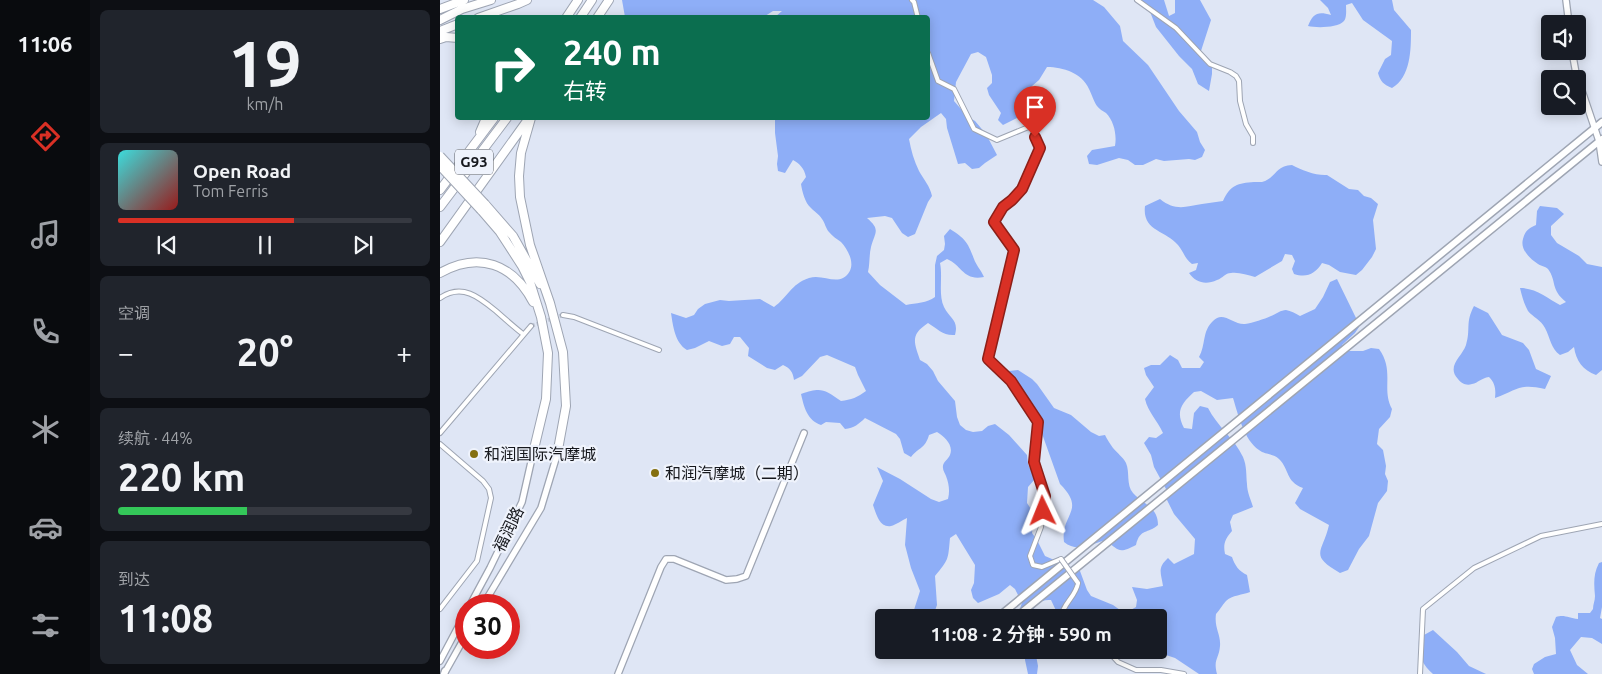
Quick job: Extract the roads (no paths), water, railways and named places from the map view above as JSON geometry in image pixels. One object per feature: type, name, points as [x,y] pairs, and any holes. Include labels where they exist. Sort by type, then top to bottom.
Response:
[{"type":"highway","points":[[440,9],[464,0]]},
{"type":"highway","points":[[440,20],[462,9],[491,0]]},
{"type":"highway","points":[[487,15],[527,0]]},
{"type":"highway","points":[[568,15],[578,0]]},
{"type":"highway","points":[[582,15],[592,0]]},
{"type":"highway","points":[[599,15],[609,0]]},
{"type":"highway","points":[[440,31],[455,25]]},
{"type":"highway","points":[[440,39],[455,38]]},
{"type":"highway","points":[[469,152],[485,120]]},
{"type":"highway","name":"G93","points":[[440,190],[493,120]]},
{"type":"highway","name":"G93","points":[[440,207],[505,120]]},
{"type":"highway","points":[[440,242],[529,120]]},
{"type":"highway","points":[[530,120],[519,176],[520,197],[530,245],[550,303],[563,352],[566,406],[557,454]]},
{"type":"highway","points":[[440,156],[483,207],[522,266],[530,282],[541,317],[548,354],[546,399],[534,449]]},
{"type":"highway","points":[[440,166],[512,236],[524,253],[550,303]]},
{"type":"highway","points":[[440,273],[470,263],[494,264],[518,280],[528,292],[541,317]]},
{"type":"main road","points":[[1008,609],[1602,122]]},
{"type":"main road","points":[[1026,609],[1601,140]]},
{"type":"street","points":[[912,0],[917,15]]},
{"type":"street","points":[[1137,0],[1176,28],[1210,64],[1236,76],[1240,81],[1240,101],[1246,124],[1253,136],[1253,143]]},
{"type":"street","points":[[1566,0],[1568,15]]},
{"type":"street","points":[[930,59],[938,81],[954,89],[974,129],[997,140],[1031,126],[1040,148],[1022,189],[1003,207],[994,222],[1014,250],[988,359],[1011,381],[1038,422],[1034,462],[1045,496],[1041,527],[1030,556],[1033,565],[1042,567],[1060,559],[1078,583],[1077,591],[1063,609]]},
{"type":"street","points":[[1586,104],[1601,140],[1602,162]]},
{"type":"street","points":[[440,298],[457,291],[470,293],[480,298],[523,334]]},
{"type":"street","points":[[563,315],[574,316],[659,350]]},
{"type":"street","points":[[440,433],[531,326]]},
{"type":"street","points":[[618,674],[661,567],[666,559],[674,558],[726,580],[746,576],[804,433]]},
{"type":"street","points":[[440,444],[483,481],[489,489],[491,498],[477,561],[440,609]]},
{"type":"street","name":"福润路","points":[[476,594],[522,502],[534,449]]},
{"type":"street","name":"福润路","points":[[490,594],[541,508],[557,454]]},
{"type":"street","points":[[1420,674],[1423,609],[1474,568],[1541,536],[1602,524]]},
{"type":"street","points":[[440,660],[455,632]]},
{"type":"street","points":[[444,673],[455,654]]},
{"type":"street","points":[[1115,659],[1136,670],[1161,670],[1184,674]]},
{"type":"tunnel","points":[[531,326],[563,315]]},
{"type":"place","name":"和润国际汽摩城","points":[[474,454]]},
{"type":"place","name":"和润汽摩城（二期）","points":[[655,473]]}]
